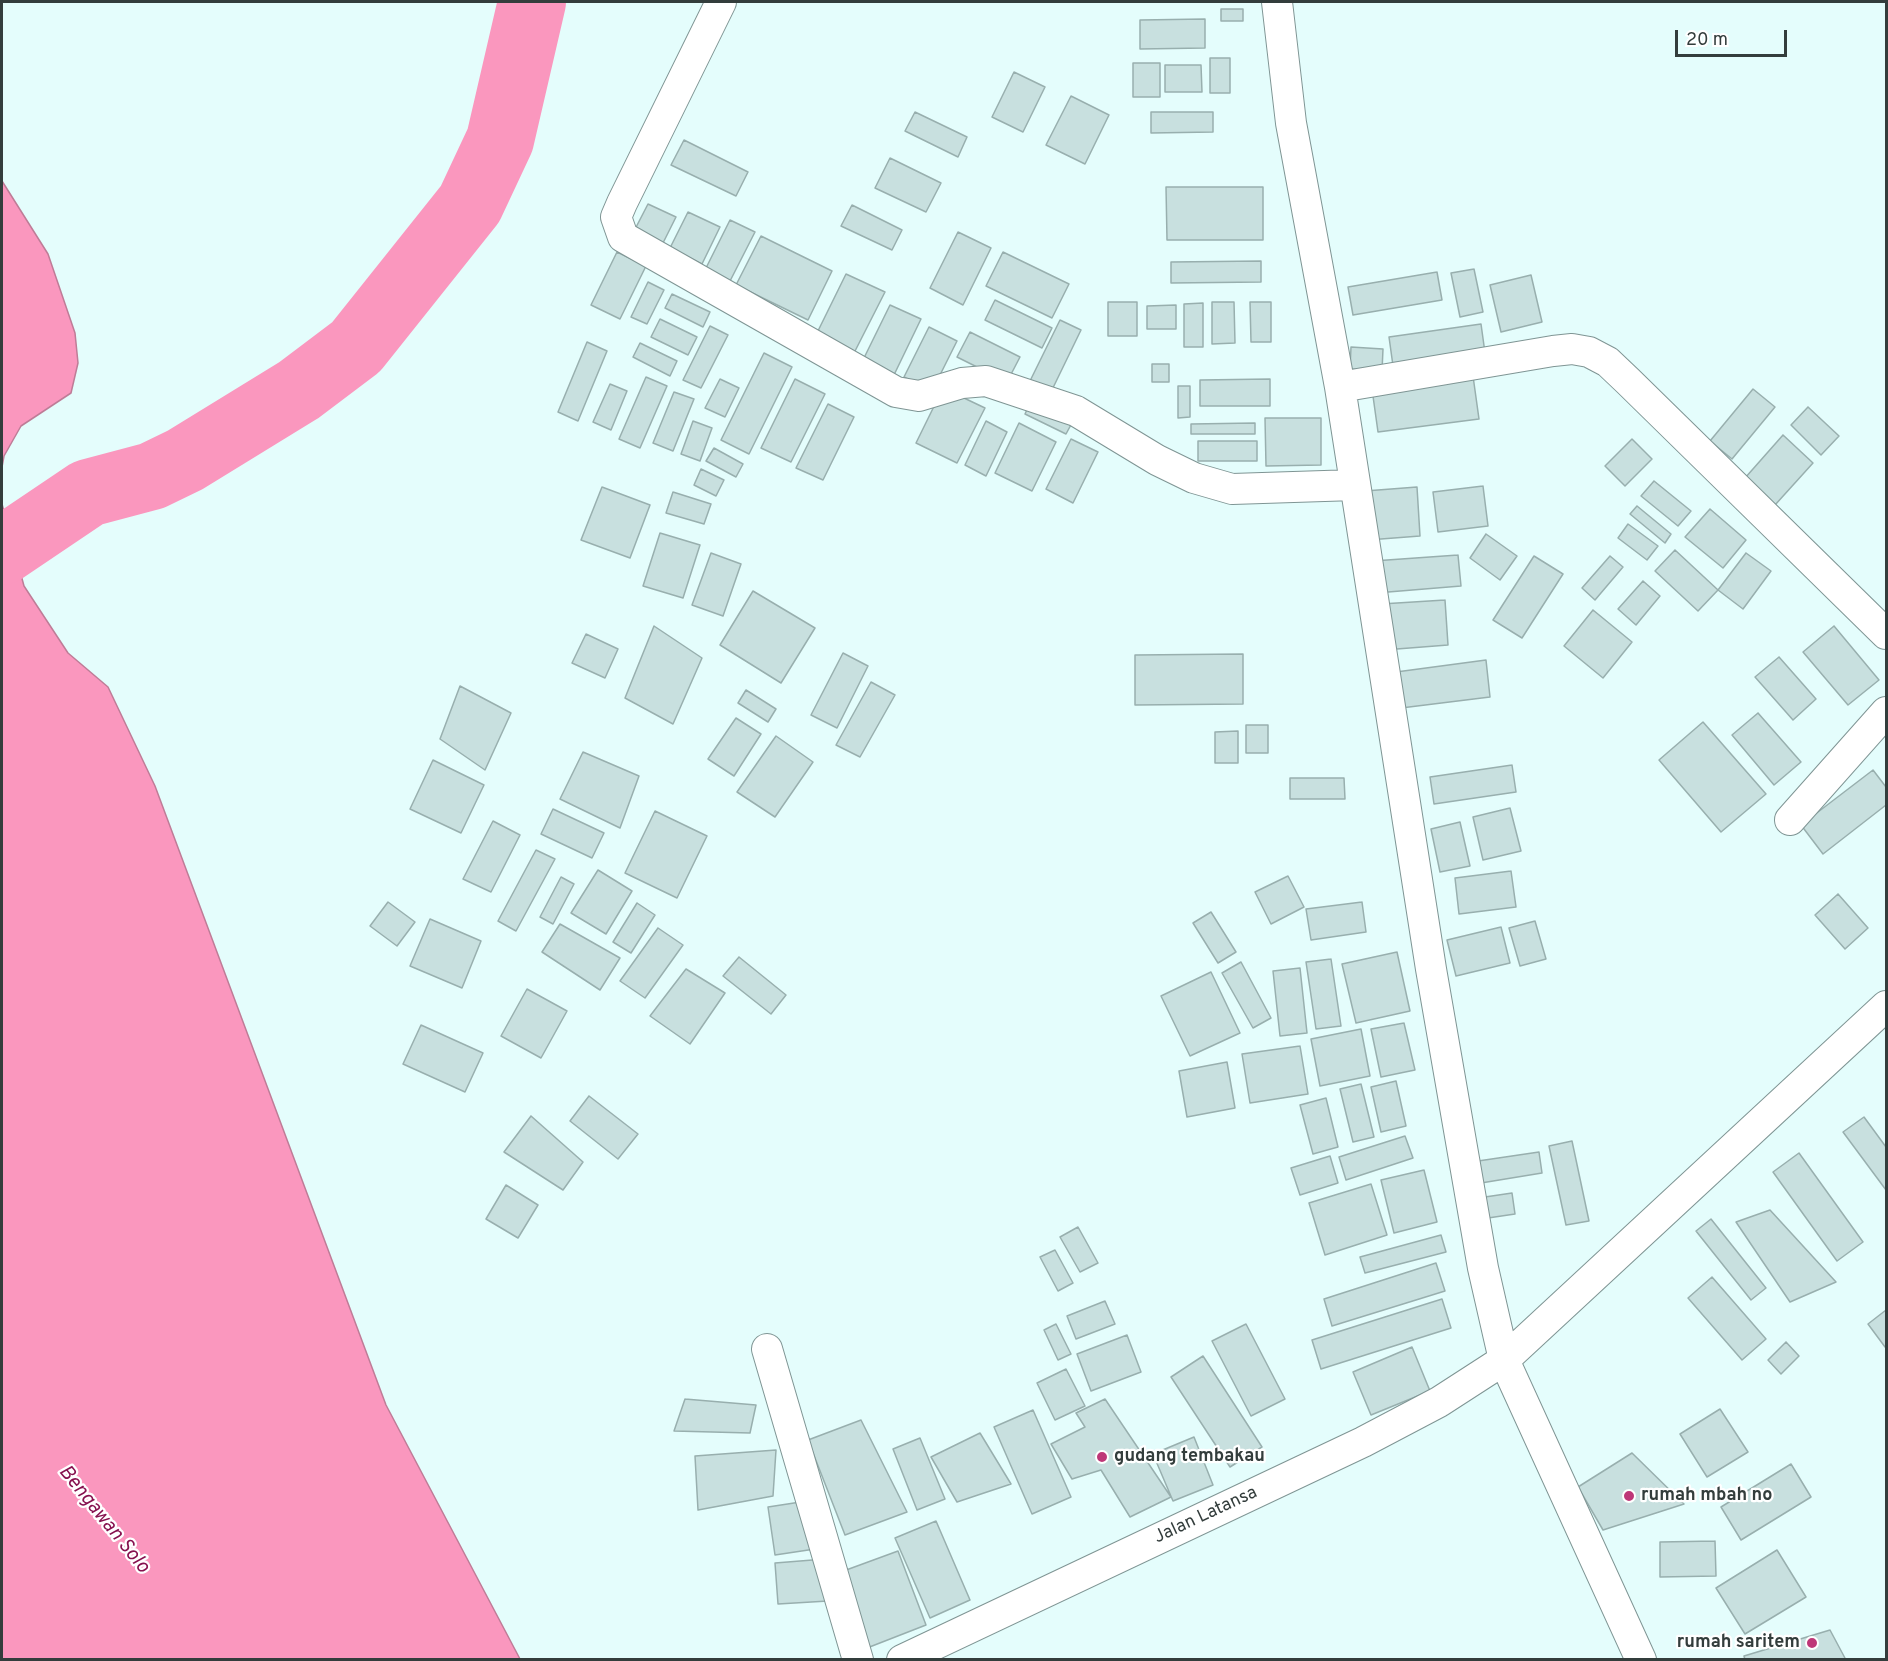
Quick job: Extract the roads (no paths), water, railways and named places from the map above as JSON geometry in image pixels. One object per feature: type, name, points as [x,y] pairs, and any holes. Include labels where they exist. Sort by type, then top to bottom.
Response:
[{"type":"street","points":[[721,2],[616,217],[623,237],[896,392],[919,396],[962,383],[986,381],[1076,411],[1157,460],[1203,481],[1232,489],[1355,485]]},
{"type":"street","points":[[1277,2],[1292,123],[1340,387],[1435,992],[1483,1268],[1504,1360],[1641,1659]]},
{"type":"street","points":[[1340,387],[1553,351],[1572,349],[1589,352],[1608,362],[1887,634]]},
{"type":"street","points":[[1790,820],[1887,712]]},
{"type":"street","name":"Jalan Latansa","points":[[902,1659],[1363,1442],[1439,1402],[1504,1360],[1885,1010]]},
{"type":"street","points":[[767,1349],[858,1659]]},
{"type":"water","points":[[2,181],[48,254],[75,333],[78,363],[71,393],[21,426],[4,456],[2,467]]},
{"type":"water","name":"Bengawan Solo","points":[[2,504],[24,586],[68,653],[108,687],[155,786],[386,1405],[520,1659],[2,1659]]},
{"type":"waterway","points":[[2,551],[88,493],[152,476],[185,460],[299,390],[356,347],[470,204],[500,140],[532,2]]},
{"type":"place","name":"gudang tembakau","points":[[1102,1457]]},
{"type":"place","name":"rumah mbah no","points":[[1629,1496]]},
{"type":"place","name":"rumah saritem","points":[[1812,1643]]}]
